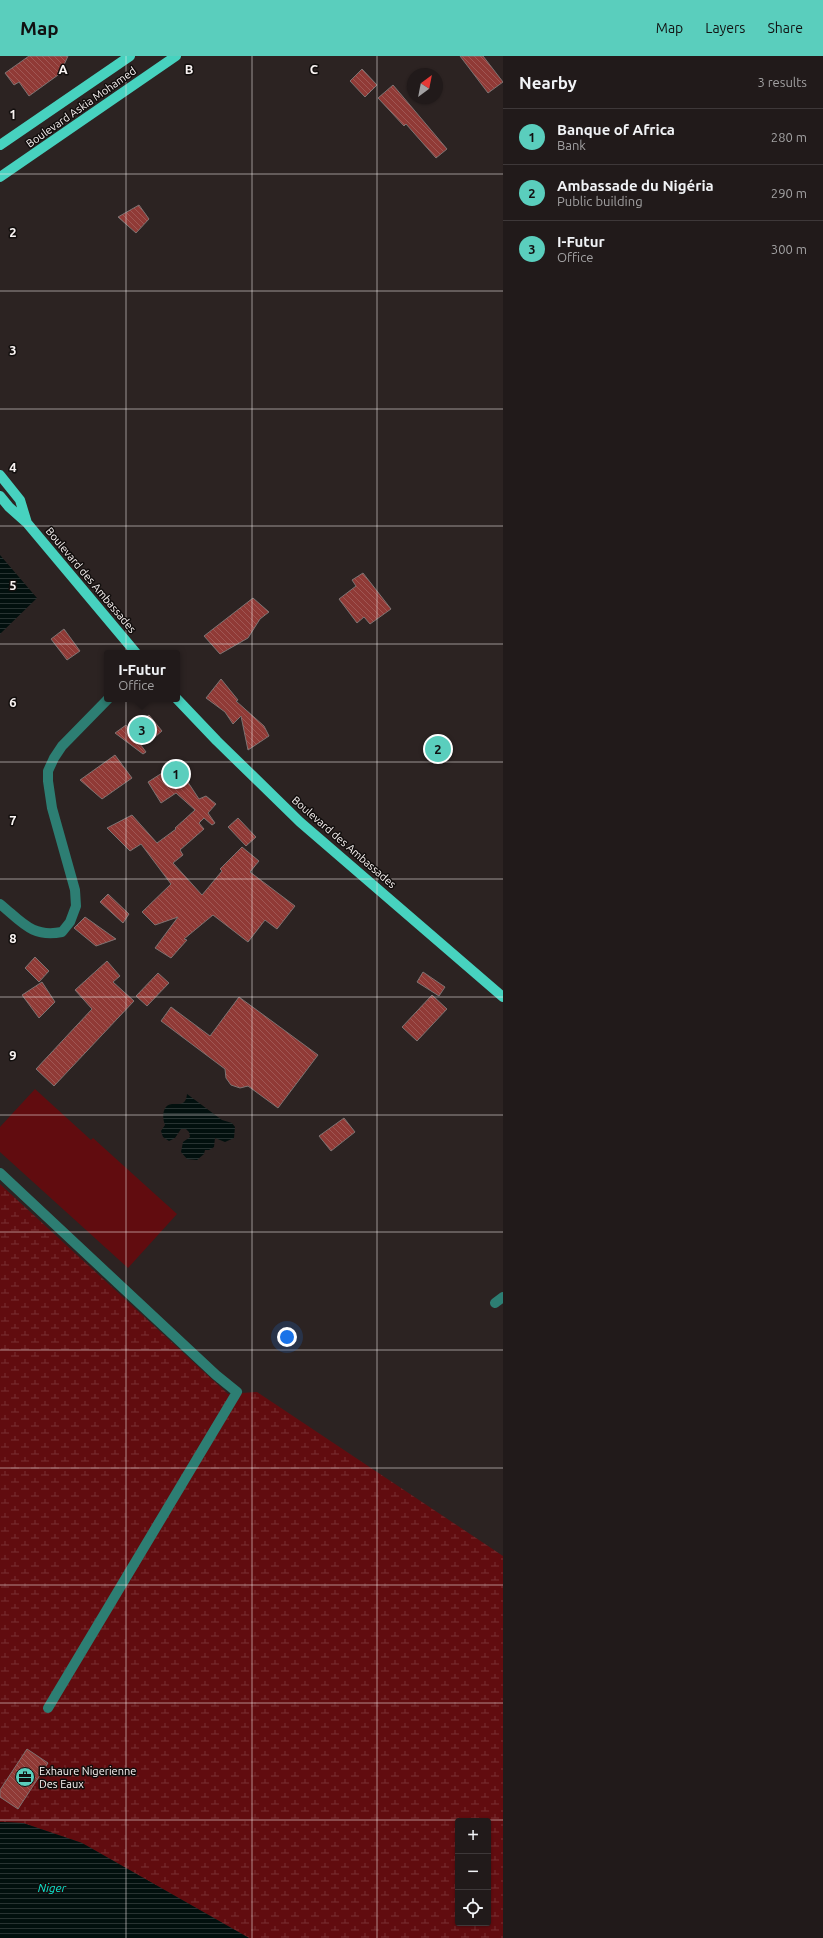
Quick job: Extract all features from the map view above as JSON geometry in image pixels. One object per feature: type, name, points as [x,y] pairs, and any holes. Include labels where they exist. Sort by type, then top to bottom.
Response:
[{"type":"main road","name":"Boulevard Askia Mohamed","points":[[0,145],[130,56]]},
{"type":"main road","name":"Boulevard Askia Mohamed","points":[[0,178],[176,56]]},
{"type":"main road","name":"Boulevard des Ambassades","points":[[0,475],[20,500],[28,523]]},
{"type":"main road","name":"Boulevard des Ambassades","points":[[0,496],[9,508],[28,523],[134,650]]},
{"type":"main road","name":"Boulevard des Ambassades","points":[[180,702],[217,741],[300,822],[503,997]]},
{"type":"street","points":[[0,904],[34,932],[50,935],[62,932],[70,922],[76,906],[75,890],[52,808],[48,771],[62,746],[105,702]]},
{"type":"street","points":[[0,1173],[236,1392],[48,1708]]},
{"type":"green space","points":[[35,1089],[91,1140],[93,1138],[177,1214],[128,1268],[0,1152],[0,1127]]},
{"type":"green space","points":[[0,1184],[228,1394],[257,1392],[503,1556],[503,1938],[249,1938],[82,1843],[23,1823],[0,1822]]},
{"type":"water","points":[[0,555],[37,598],[0,634]]},
{"type":"water","points":[[187,1094],[222,1120],[232,1123],[235,1127],[234,1138],[225,1142],[215,1138],[214,1147],[209,1150],[205,1150],[204,1154],[197,1160],[187,1159],[181,1152],[183,1142],[190,1137],[189,1132],[186,1129],[181,1129],[175,1138],[169,1141],[163,1137],[161,1131],[165,1125],[163,1116],[166,1107],[172,1104],[184,1102]]},
{"type":"water","name":"Niger","points":[[0,1822],[23,1823],[82,1843],[249,1938],[0,1938]]},
{"type":"building","points":[[29,56],[68,56],[63,67],[65,70],[29,96],[19,82],[14,85],[5,73]]},
{"type":"building","points":[[460,56],[483,56],[503,82],[488,93]]},
{"type":"building","points":[[362,69],[377,85],[365,97],[350,81]]},
{"type":"building","points":[[393,85],[407,102],[407,104],[409,104],[447,149],[436,158],[406,124],[404,126],[378,98]]},
{"type":"building","points":[[139,205],[149,219],[136,233],[118,217]]},
{"type":"building","points":[[363,573],[391,609],[370,624],[364,617],[357,623],[339,599],[356,586],[352,580]]},
{"type":"building","points":[[253,598],[269,612],[260,619],[248,638],[220,654],[204,636]]},
{"type":"building","points":[[64,629],[80,651],[67,660],[51,639]]},
{"type":"building","points":[[221,679],[238,700],[236,701],[264,726],[269,736],[248,750],[241,716],[233,724],[225,712],[206,698]]},
{"type":"building","points":[[149,715],[162,731],[149,742],[136,725]]},
{"type":"building","points":[[126,725],[146,752],[143,754],[115,733]]},
{"type":"building","points":[[115,755],[132,778],[102,799],[80,780]]},
{"type":"building","points":[[176,764],[199,799],[206,796],[216,804],[208,813],[215,823],[212,825],[204,818],[199,823],[204,829],[180,850],[183,855],[173,863],[202,895],[222,871],[220,869],[242,847],[259,861],[250,872],[295,906],[277,929],[265,920],[248,942],[213,915],[184,939],[187,940],[171,958],[155,948],[178,917],[155,925],[142,912],[171,884],[141,844],[130,851],[107,828],[132,815],[157,843],[176,829],[175,828],[195,810],[176,793],[161,803],[148,782]]},
{"type":"building","points":[[238,818],[256,837],[246,846],[228,827]]},
{"type":"building","points":[[108,894],[129,914],[123,923],[100,902]]},
{"type":"building","points":[[85,917],[116,939],[96,946],[74,928]]},
{"type":"building","points":[[35,957],[49,971],[39,982],[25,968]]},
{"type":"building","points":[[107,961],[120,976],[113,982],[134,1001],[54,1086],[36,1069],[92,1009],[75,990]]},
{"type":"building","points":[[423,972],[445,987],[439,996],[417,982]]},
{"type":"building","points":[[158,973],[169,983],[147,1006],[136,996]]},
{"type":"building","points":[[42,982],[55,1002],[39,1018],[22,995]]},
{"type":"building","points":[[432,995],[447,1009],[417,1041],[402,1027]]},
{"type":"building","points":[[239,997],[318,1055],[278,1108],[248,1086],[240,1088],[231,1085],[226,1078],[225,1069],[161,1021],[171,1007],[210,1036]]},
{"type":"building","points":[[344,1118],[355,1132],[331,1151],[319,1136]]},
{"type":"building","points":[[27,1749],[48,1763],[18,1809],[0,1797],[0,1790]]},
{"type":"place","name":"I-Futur","points":[[142,730]]},
{"type":"place","name":"Ambassade du Nigéria","points":[[438,749]]},
{"type":"place","name":"Banque of Africa","points":[[176,774]]},
{"type":"place","name":"Exhaure Nigerienne Des Eaux","points":[[25,1777]]}]
